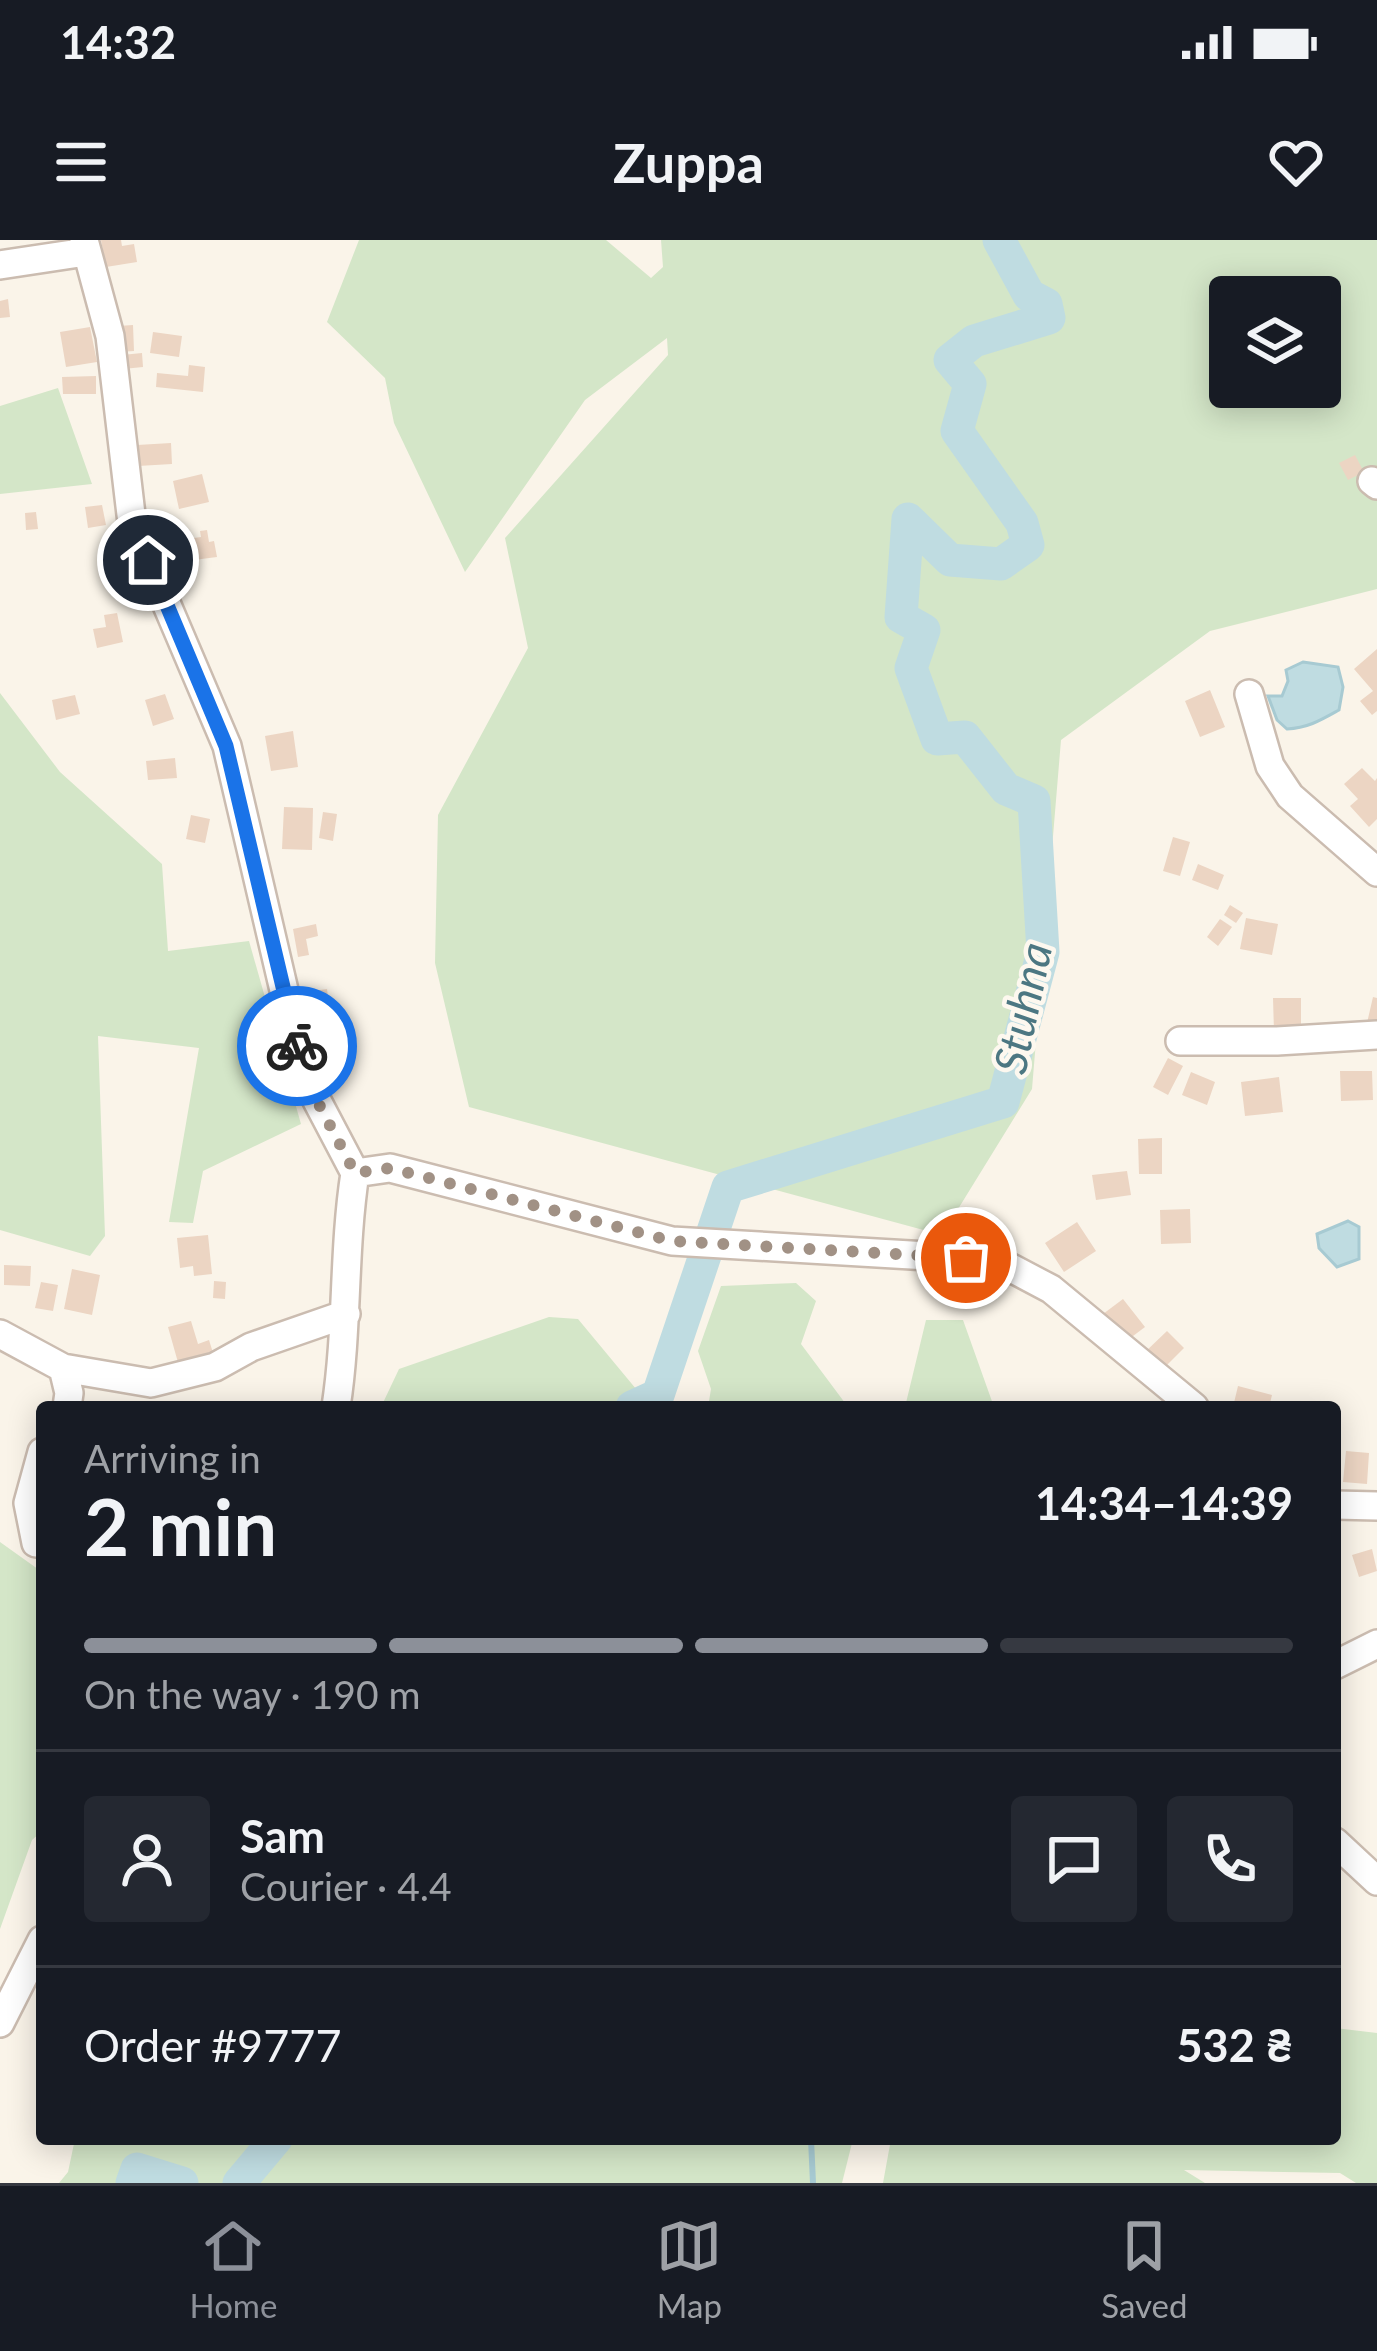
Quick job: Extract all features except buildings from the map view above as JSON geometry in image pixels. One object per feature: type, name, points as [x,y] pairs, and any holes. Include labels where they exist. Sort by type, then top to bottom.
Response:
[{"type":"street","points":[[0,265],[85,246],[110,336],[132,523],[226,746],[304,1076],[355,1173],[337,1401]]},
{"type":"street","points":[[1249,694],[1270,766],[1290,796],[1377,872]]},
{"type":"street","points":[[1180,1041],[1377,1035]]},
{"type":"street","points":[[355,1173],[390,1168],[672,1241],[996,1260],[1051,1288],[1187,1401]]},
{"type":"street","points":[[0,1334],[63,1368],[151,1383],[214,1366],[251,1347],[346,1314]]},
{"type":"street","points":[[63,1368],[68,1401]]},
{"type":"street","points":[[36,1474],[28,1503],[36,1544]]},
{"type":"street","points":[[1341,1505],[1377,1506]]},
{"type":"street","points":[[1341,1660],[1377,1644]]},
{"type":"street","points":[[1341,1848],[1377,1881]]},
{"type":"street","points":[[0,2023],[36,1952]]},
{"type":"green space","points":[[359,240],[606,240],[651,278],[663,267],[661,240],[1377,240],[1377,589],[1210,631],[1061,740],[1032,1089],[942,1235],[469,1107],[435,963],[438,815],[528,648],[505,538],[668,355],[667,338],[585,400],[465,572],[394,423],[385,378],[327,322]]},
{"type":"green space","points":[[58,388],[92,484],[0,494],[0,406]]},
{"type":"green space","points":[[0,693],[60,772],[162,864],[168,951],[249,941],[301,1124],[203,1171],[193,1223],[169,1222],[199,1048],[98,1036],[105,1236],[90,1256],[0,1230]]},
{"type":"green space","points":[[796,1283],[816,1301],[801,1344],[844,1401],[709,1401],[711,1389],[698,1351],[721,1286]]},
{"type":"green space","points":[[549,1317],[578,1319],[646,1401],[384,1401],[399,1369]]},
{"type":"green space","points":[[926,1320],[963,1320],[992,1401],[906,1401]]},
{"type":"green space","points":[[0,1542],[36,1568],[36,1836],[0,1929]]},
{"type":"green space","points":[[1341,2029],[1377,2033],[1377,2183],[1356,2183],[1340,2173],[1184,2170],[1205,2183],[883,2183],[890,2145],[1341,2145]]},
{"type":"green space","points":[[74,2145],[852,2145],[842,2183],[59,2183],[68,2172]]},
{"type":"water","points":[[1303,662],[1338,667],[1343,687],[1339,710],[1287,729],[1277,720],[1268,696],[1282,696],[1288,681],[1286,670]]},
{"type":"water","points":[[1348,1221],[1359,1227],[1359,1259],[1337,1267],[1319,1248],[1317,1234]]},
{"type":"waterway","name":"Stuhna","points":[[645,1401],[658,1395],[728,1187],[1003,1102],[1043,952],[1034,801],[1006,789],[965,737],[937,739],[911,668],[924,630],[901,617],[908,519],[950,560],[1001,564],[1028,545],[1022,523],[957,431],[970,384],[950,360],[974,341],[1049,318],[1046,304],[1029,295],[999,240]]},
{"type":"waterway","name":"Stuhna","points":[[239,2183],[271,2145]]},
{"type":"waterway","points":[[811,2145],[813,2183]]},
{"type":"waterway","name":"Stuhna","points":[[132,2183],[137,2169],[182,2183]]},
{"type":"way so far","points":[[297,1046],[304,1076],[355,1173],[390,1168],[672,1241],[966,1258]]},
{"type":"route","points":[[148,560],[226,746],[297,1046]]}]
